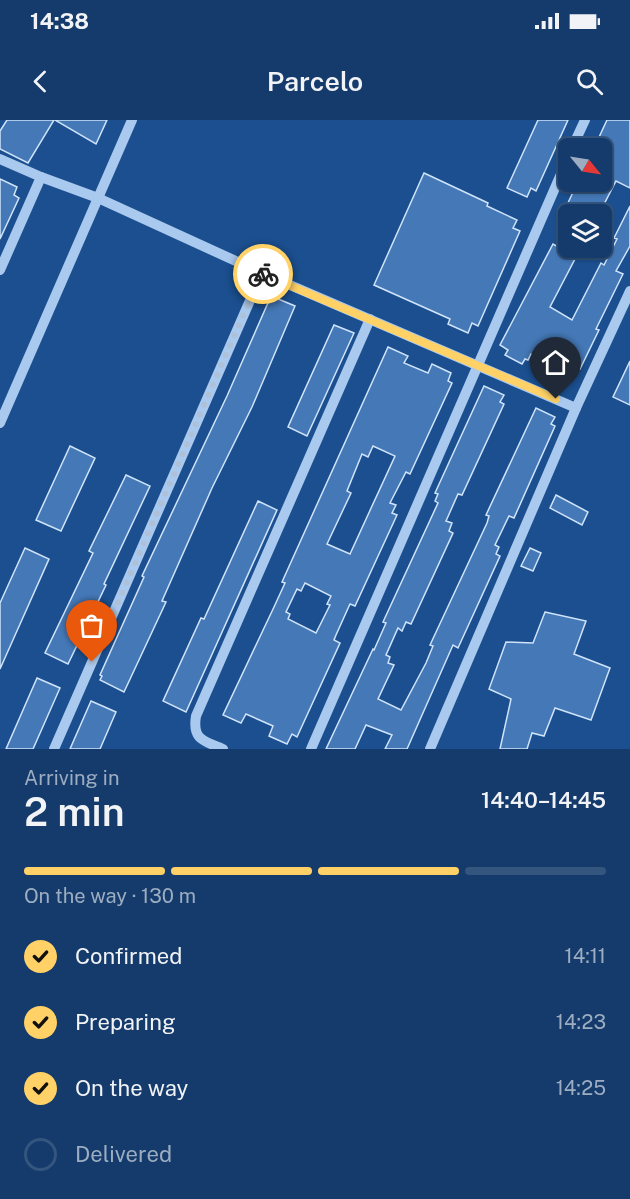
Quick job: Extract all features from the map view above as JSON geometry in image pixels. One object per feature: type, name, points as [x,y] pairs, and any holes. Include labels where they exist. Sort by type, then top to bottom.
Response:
[{"type":"street","points":[[0,423],[132,120]]},
{"type":"street","points":[[577,138],[585,120]]},
{"type":"street","points":[[0,159],[98,198],[262,273],[576,408]]},
{"type":"street","points":[[0,270],[41,177]]},
{"type":"street","points":[[311,749],[558,181]]},
{"type":"street","points":[[54,749],[262,273]]},
{"type":"street","points":[[430,749],[576,408],[630,291]]},
{"type":"street","points":[[223,749],[200,738],[194,728],[196,716],[370,320]]},
{"type":"building","points":[[7,120],[54,120],[28,163],[0,149],[0,131]]},
{"type":"building","points":[[55,120],[107,120],[96,144]]},
{"type":"building","points":[[538,120],[568,120],[536,191],[531,188],[527,197],[507,188]]},
{"type":"building","points":[[607,120],[630,120],[630,188],[616,181],[612,189],[612,138],[599,138]]},
{"type":"building","points":[[424,173],[488,203],[487,206],[517,220],[513,228],[520,231],[478,326],[472,323],[468,333],[448,324],[450,319],[374,285]]},
{"type":"building","points":[[0,179],[17,187],[14,195],[19,198],[0,239]]},
{"type":"building","points":[[573,192],[610,192],[604,204],[567,204]]},
{"type":"building","points":[[630,206],[630,246],[616,271],[623,274],[596,329],[599,330],[580,369],[575,367],[566,378],[553,372],[556,367],[531,354],[522,364],[505,355],[508,350],[500,345],[553,244],[558,247],[558,258],[575,258],[550,307],[572,320],[601,263],[604,265],[608,258],[612,258],[612,249],[617,239],[614,238]]},
{"type":"building","points":[[271,296],[295,306],[252,407],[212,488],[162,601],[166,602],[124,692],[100,680],[102,676],[100,675],[144,577],[142,576],[227,396]]},
{"type":"building","points":[[334,325],[354,333],[307,436],[288,427]]},
{"type":"building","points":[[388,347],[408,356],[404,363],[428,373],[432,364],[451,373],[448,381],[452,383],[410,474],[406,472],[390,503],[396,505],[392,513],[397,515],[355,606],[350,604],[336,635],[334,640],[340,643],[297,737],[292,734],[287,744],[269,736],[273,726],[246,714],[241,723],[223,715],[285,583],[282,582]],"holes":[[[373,446],[395,456],[350,554],[327,544],[351,493],[347,491],[362,454],[368,457]],[[305,583],[331,596],[327,604],[330,605],[316,633],[288,619],[290,614],[286,612],[297,589],[301,591]]]},
{"type":"building","points":[[630,361],[630,405],[613,397]]},
{"type":"building","points":[[484,386],[504,395],[500,402],[504,404],[462,495],[458,494],[446,521],[452,523],[449,531],[453,533],[411,624],[406,622],[402,631],[398,628],[386,655],[390,657],[388,663],[394,665],[378,699],[401,710],[426,663],[433,646],[430,645],[487,523],[489,516],[486,515],[536,408],[555,417],[551,424],[555,426],[514,518],[509,516],[495,545],[499,547],[496,554],[500,556],[458,648],[453,645],[407,749],[385,749],[392,735],[366,725],[355,749],[326,749],[386,623],[383,622],[438,503],[435,501],[438,494],[435,493]]},
{"type":"building","points":[[70,446],[95,458],[61,531],[36,520]]},
{"type":"building","points":[[126,475],[150,486],[68,664],[45,653],[93,553],[89,551]]},
{"type":"building","points":[[556,495],[588,512],[582,525],[550,508]]},
{"type":"building","points":[[258,501],[277,510],[186,712],[163,701],[201,618],[204,619]]},
{"type":"building","points":[[25,548],[49,559],[0,669],[0,603]]},
{"type":"building","points":[[530,548],[541,553],[533,571],[521,566]]},
{"type":"building","points":[[545,612],[586,621],[574,654],[610,668],[591,720],[555,708],[544,736],[532,733],[527,749],[500,749],[511,699],[489,689],[506,642],[533,643]]},
{"type":"building","points":[[37,678],[60,688],[33,749],[6,749]]},
{"type":"building","points":[[91,701],[116,712],[100,749],[70,749]]},
{"type":"way so far","points":[[92,662],[263,274]]},
{"type":"route","points":[[263,274],[556,399]]}]
